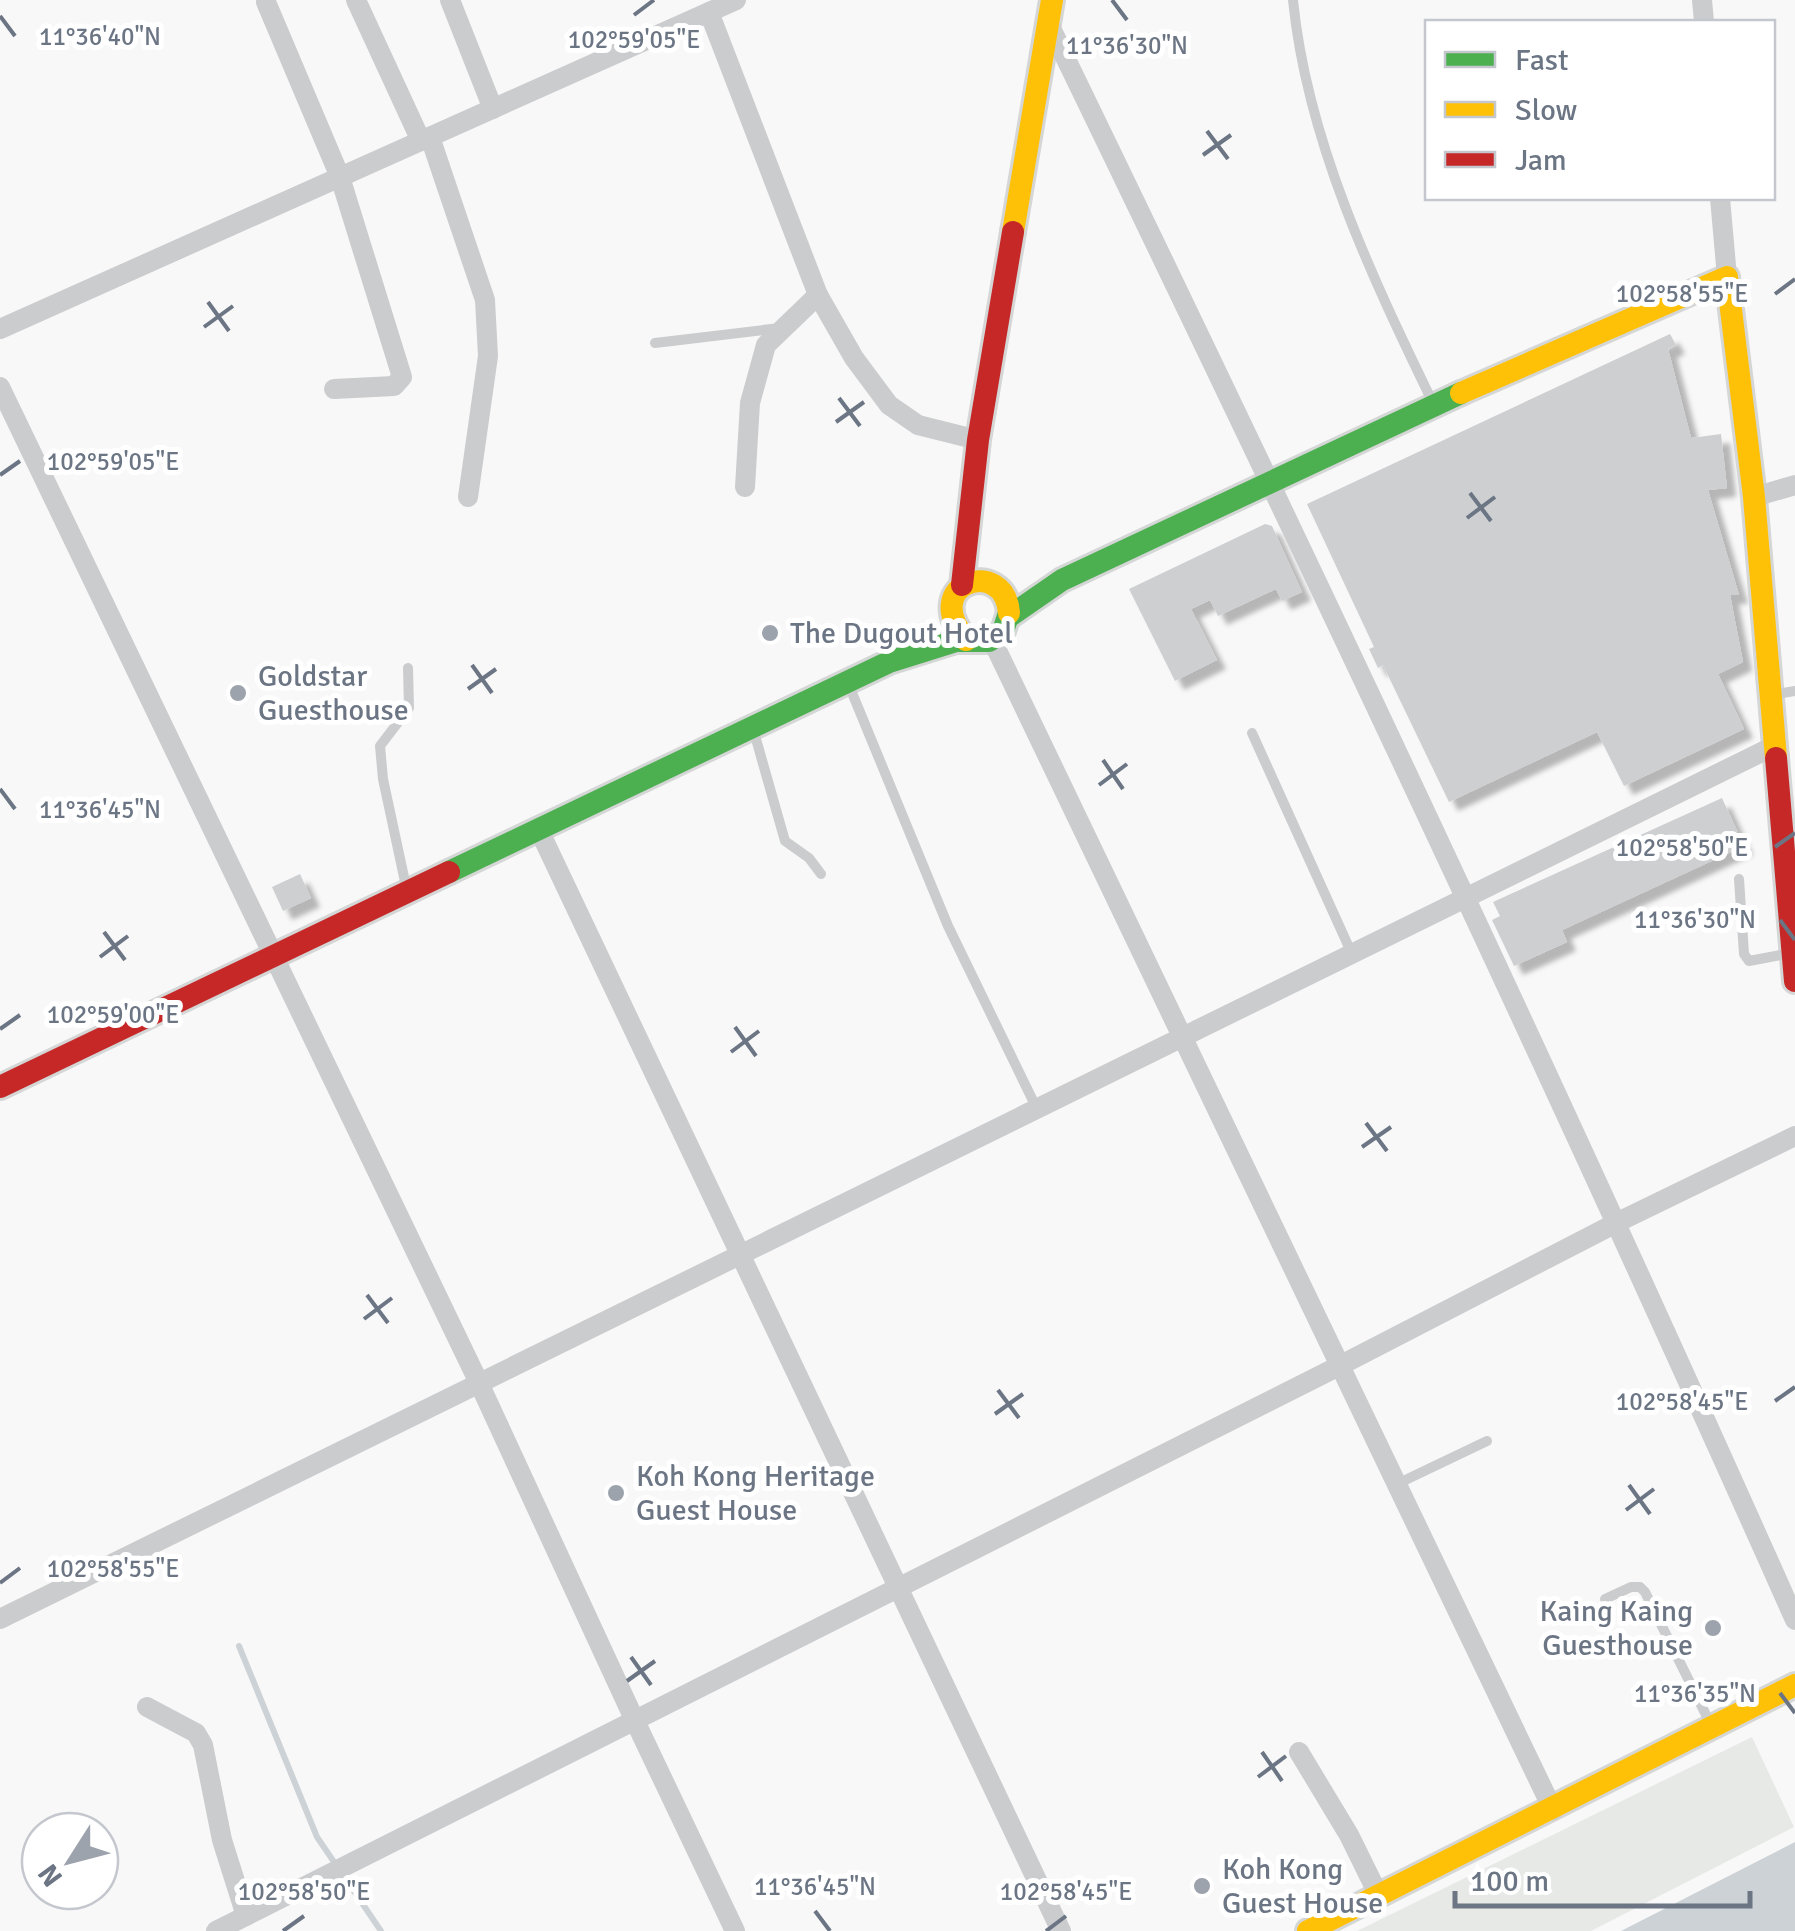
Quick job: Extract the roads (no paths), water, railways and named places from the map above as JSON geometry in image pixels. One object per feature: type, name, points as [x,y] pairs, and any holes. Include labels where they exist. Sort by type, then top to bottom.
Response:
[{"type":"street","points":[[356,0],[425,139],[485,300],[488,356],[468,497]]},
{"type":"street","points":[[450,0],[493,108]]},
{"type":"street","points":[[0,329],[425,139],[703,9],[736,0]]},
{"type":"street","points":[[266,2],[340,177],[402,377],[394,386],[334,388]]},
{"type":"street","points":[[703,9],[818,295],[854,358],[888,405],[918,425],[978,440]]},
{"type":"street","points":[[962,585],[978,440],[1050,11]]},
{"type":"street","points":[[1050,11],[1618,1222],[1795,1620]]},
{"type":"street","points":[[1720,200],[1754,497],[1795,981]]},
{"type":"street","points":[[1062,580],[993,584],[974,580],[962,585],[950,600],[952,628],[966,640],[992,640],[1001,634],[1010,616],[1062,580],[1434,405],[1727,277]]},
{"type":"street","points":[[745,487],[750,402],[766,345],[818,295]]},
{"type":"street","points":[[0,387],[479,1383],[736,1931]]},
{"type":"street","points":[[1754,497],[1795,486]]},
{"type":"street","points":[[966,543],[1009,601],[1010,616]]},
{"type":"street","points":[[889,662],[948,610]]},
{"type":"street","points":[[0,1087],[889,662],[966,640]]},
{"type":"street","points":[[992,640],[1553,1810]]},
{"type":"street","points":[[0,1619],[1774,746]]},
{"type":"street","points":[[539,830],[1061,1931]]},
{"type":"street","points":[[216,1931],[1795,1136]]},
{"type":"street","points":[[1308,1931],[1795,1685]]},
{"type":"street","points":[[147,1707],[196,1732],[204,1745],[222,1840],[246,1916]]},
{"type":"street","points":[[1299,1752],[1349,1835],[1379,1896]]},
{"type":"lane","points":[[1293,0],[1297,42],[1348,219],[1434,405]]},
{"type":"lane","points":[[655,343],[781,328]]},
{"type":"lane","points":[[408,668],[409,708],[380,746],[382,780],[408,892]]},
{"type":"lane","points":[[848,682],[948,926],[1037,1109]]},
{"type":"lane","points":[[1770,695],[1795,691]]},
{"type":"lane","points":[[752,728],[784,841],[809,858],[821,874]]},
{"type":"lane","points":[[1252,733],[1352,954]]},
{"type":"lane","points":[[1739,879],[1744,954],[1750,960],[1792,953]]},
{"type":"lane","points":[[1397,1484],[1487,1442]]},
{"type":"lane","points":[[1606,1599],[1631,1587],[1640,1587],[1645,1592],[1713,1728]]},
{"type":"waterway","points":[[239,1646],[317,1837],[381,1931]]},
{"type":"place","name":"The Dugout Hotel","points":[[770,633]]},
{"type":"place","name":"Goldstar Guesthouse","points":[[238,693]]},
{"type":"place","name":"Koh Kong Heritage Guest House","points":[[616,1493]]},
{"type":"place","name":"Kaing Kaing Guesthouse","points":[[1713,1628]]},
{"type":"place","name":"Koh Kong Guest House","points":[[1202,1886]]}]
